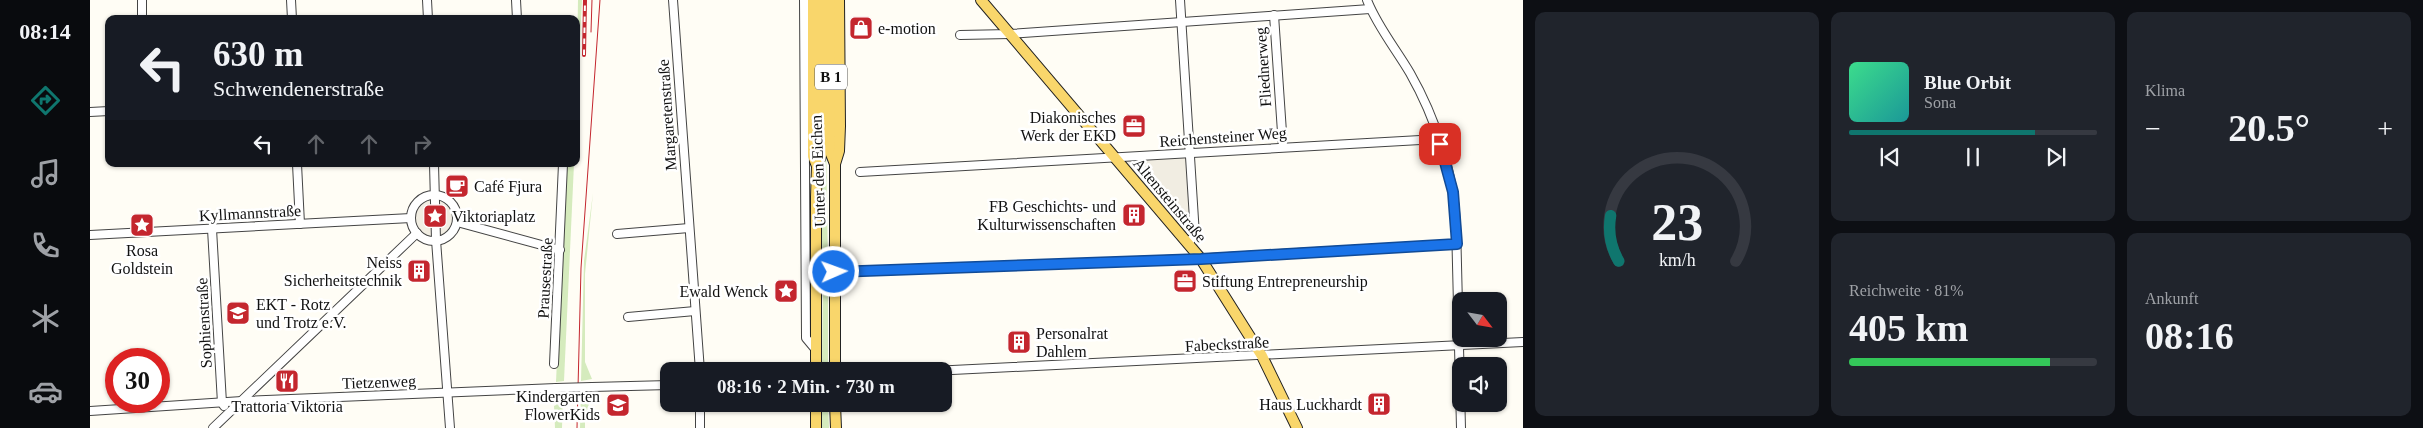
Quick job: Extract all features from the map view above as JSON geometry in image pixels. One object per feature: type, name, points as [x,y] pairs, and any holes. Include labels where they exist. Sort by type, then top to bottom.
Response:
[{"type":"main road","points":[[813,0],[813,156],[817,166]]},
{"type":"main road","name":"Unter den Eichen","points":[[816,362],[817,166],[822,153],[822,0]]},
{"type":"main road","name":"Unter den Eichen","points":[[831,0],[831,154],[835,164],[835,362]]},
{"type":"main road","points":[[835,164],[839,151],[840,126],[840,0]]},
{"type":"main road","name":"Altensteinstraße","points":[[981,0],[1201,259],[1262,356],[1298,428]]},
{"type":"main road","points":[[816,412],[816,428]]},
{"type":"main road","points":[[835,412],[836,428]]},
{"type":"street","points":[[142,0],[142,15]]},
{"type":"street","points":[[291,0],[292,15]]},
{"type":"street","points":[[427,0],[428,15]]},
{"type":"street","points":[[516,0],[517,15]]},
{"type":"street","name":"Margaretenstraße","points":[[673,0],[699,362]]},
{"type":"street","name":"Unter den Eichen","points":[[804,0],[806,338],[816,350]]},
{"type":"street","points":[[1180,0],[1195,235],[1188,243]]},
{"type":"street","points":[[1366,0],[1411,75],[1438,139],[1453,192],[1457,244],[1457,292]]},
{"type":"street","points":[[960,34],[1010,34],[1370,9]]},
{"type":"street","name":"Fliednerweg","points":[[1274,15],[1283,148]]},
{"type":"street","points":[[90,112],[105,111]]},
{"type":"street","name":"Reichensteiner Weg","points":[[860,172],[1438,139]]},
{"type":"street","points":[[297,167],[300,224]]},
{"type":"street","points":[[434,167],[436,240],[450,428]]},
{"type":"street","name":"Prausestraße","points":[[554,364],[563,167]]},
{"type":"street","points":[[435,195],[446,198],[454,205],[457,222],[447,236],[436,240],[426,239],[417,233],[412,218],[418,202],[435,195]]},
{"type":"street","name":"Kyllmannstraße","points":[[90,235],[412,218]]},
{"type":"street","points":[[457,222],[560,250]]},
{"type":"street","points":[[617,234],[690,228]]},
{"type":"street","name":"Sophienstraße","points":[[212,229],[222,403]]},
{"type":"street","points":[[213,428],[417,233]]},
{"type":"street","points":[[816,273],[1201,259],[1457,244]]},
{"type":"street","points":[[628,317],[695,311]]},
{"type":"street","name":"Fabeckstraße","points":[[1508,343],[1523,342]]},
{"type":"street","name":"Fabeckstraße","points":[[952,370],[1452,345]]},
{"type":"street","points":[[1458,348],[1461,428]]},
{"type":"street","name":"Tietzenweg","points":[[90,411],[242,401],[660,384]]},
{"type":"street","points":[[222,403],[230,412]]},
{"type":"street","points":[[700,412],[700,428]]},
{"type":"green space","points":[[578,0],[582,0],[580,40],[580,15],[578,15]]},
{"type":"green space","points":[[826,134],[828,267],[823,268],[821,215]]},
{"type":"green space","points":[[566,167],[574,167],[564,381],[556,382]]},
{"type":"green space","points":[[593,193],[585,274],[585,362],[592,379],[581,381],[584,261]]},
{"type":"green space","points":[[823,277],[828,278],[828,362],[822,362]]},
{"type":"green space","points":[[557,394],[563,394],[562,428],[555,428],[554,406],[556,405]]},
{"type":"green space","points":[[581,394],[592,394],[585,417],[585,428],[580,428]]},
{"type":"green space","points":[[822,412],[828,412],[829,428],[822,428]]},
{"type":"shaded area","points":[[1117,151],[1121,154],[1193,156],[1198,247],[1190,255],[1114,162],[1110,162]]},
{"type":"shaded area","name":"Viktoriaplatz","points":[[435,191],[449,195],[457,203],[461,217],[457,231],[449,239],[435,243],[421,239],[413,231],[409,217],[413,203],[421,195]]},
{"type":"tram line","points":[[591,32],[592,0]]},
{"type":"tram line","points":[[577,428],[581,268],[600,0]]},
{"type":"railway","points":[[584,55],[585,0]]},
{"type":"place","name":"e-motion","points":[[861,28]]},
{"type":"place","name":"Diakonisches Werk der EKD","points":[[1134,126]]},
{"type":"place","name":"Café Fjura","points":[[457,186]]},
{"type":"place","name":"FB Geschichts- und Kulturwissenschaften","points":[[1134,215]]},
{"type":"place","name":"Viktoriaplatz","points":[[435,216]]},
{"type":"place","name":"Rosa Goldstein","points":[[142,225]]},
{"type":"place","name":"Neiss Sicherheitstechnik","points":[[419,271]]},
{"type":"place","name":"Stiftung Entrepreneurship","points":[[1185,281]]},
{"type":"place","name":"Ewald Wenck","points":[[786,291]]},
{"type":"place","name":"EKT - Rotz und Trotz e.V.","points":[[238,313]]},
{"type":"place","name":"Personalrat Dahlem","points":[[1019,342]]},
{"type":"place","name":"Trattoria Viktoria","points":[[287,381]]},
{"type":"place","name":"Haus Luckhardt","points":[[1379,404]]},
{"type":"place","name":"Kindergarten FlowerKids","points":[[618,405]]},
{"type":"route","points":[[834,272],[1201,259],[1457,244],[1453,192],[1440,144]]}]
